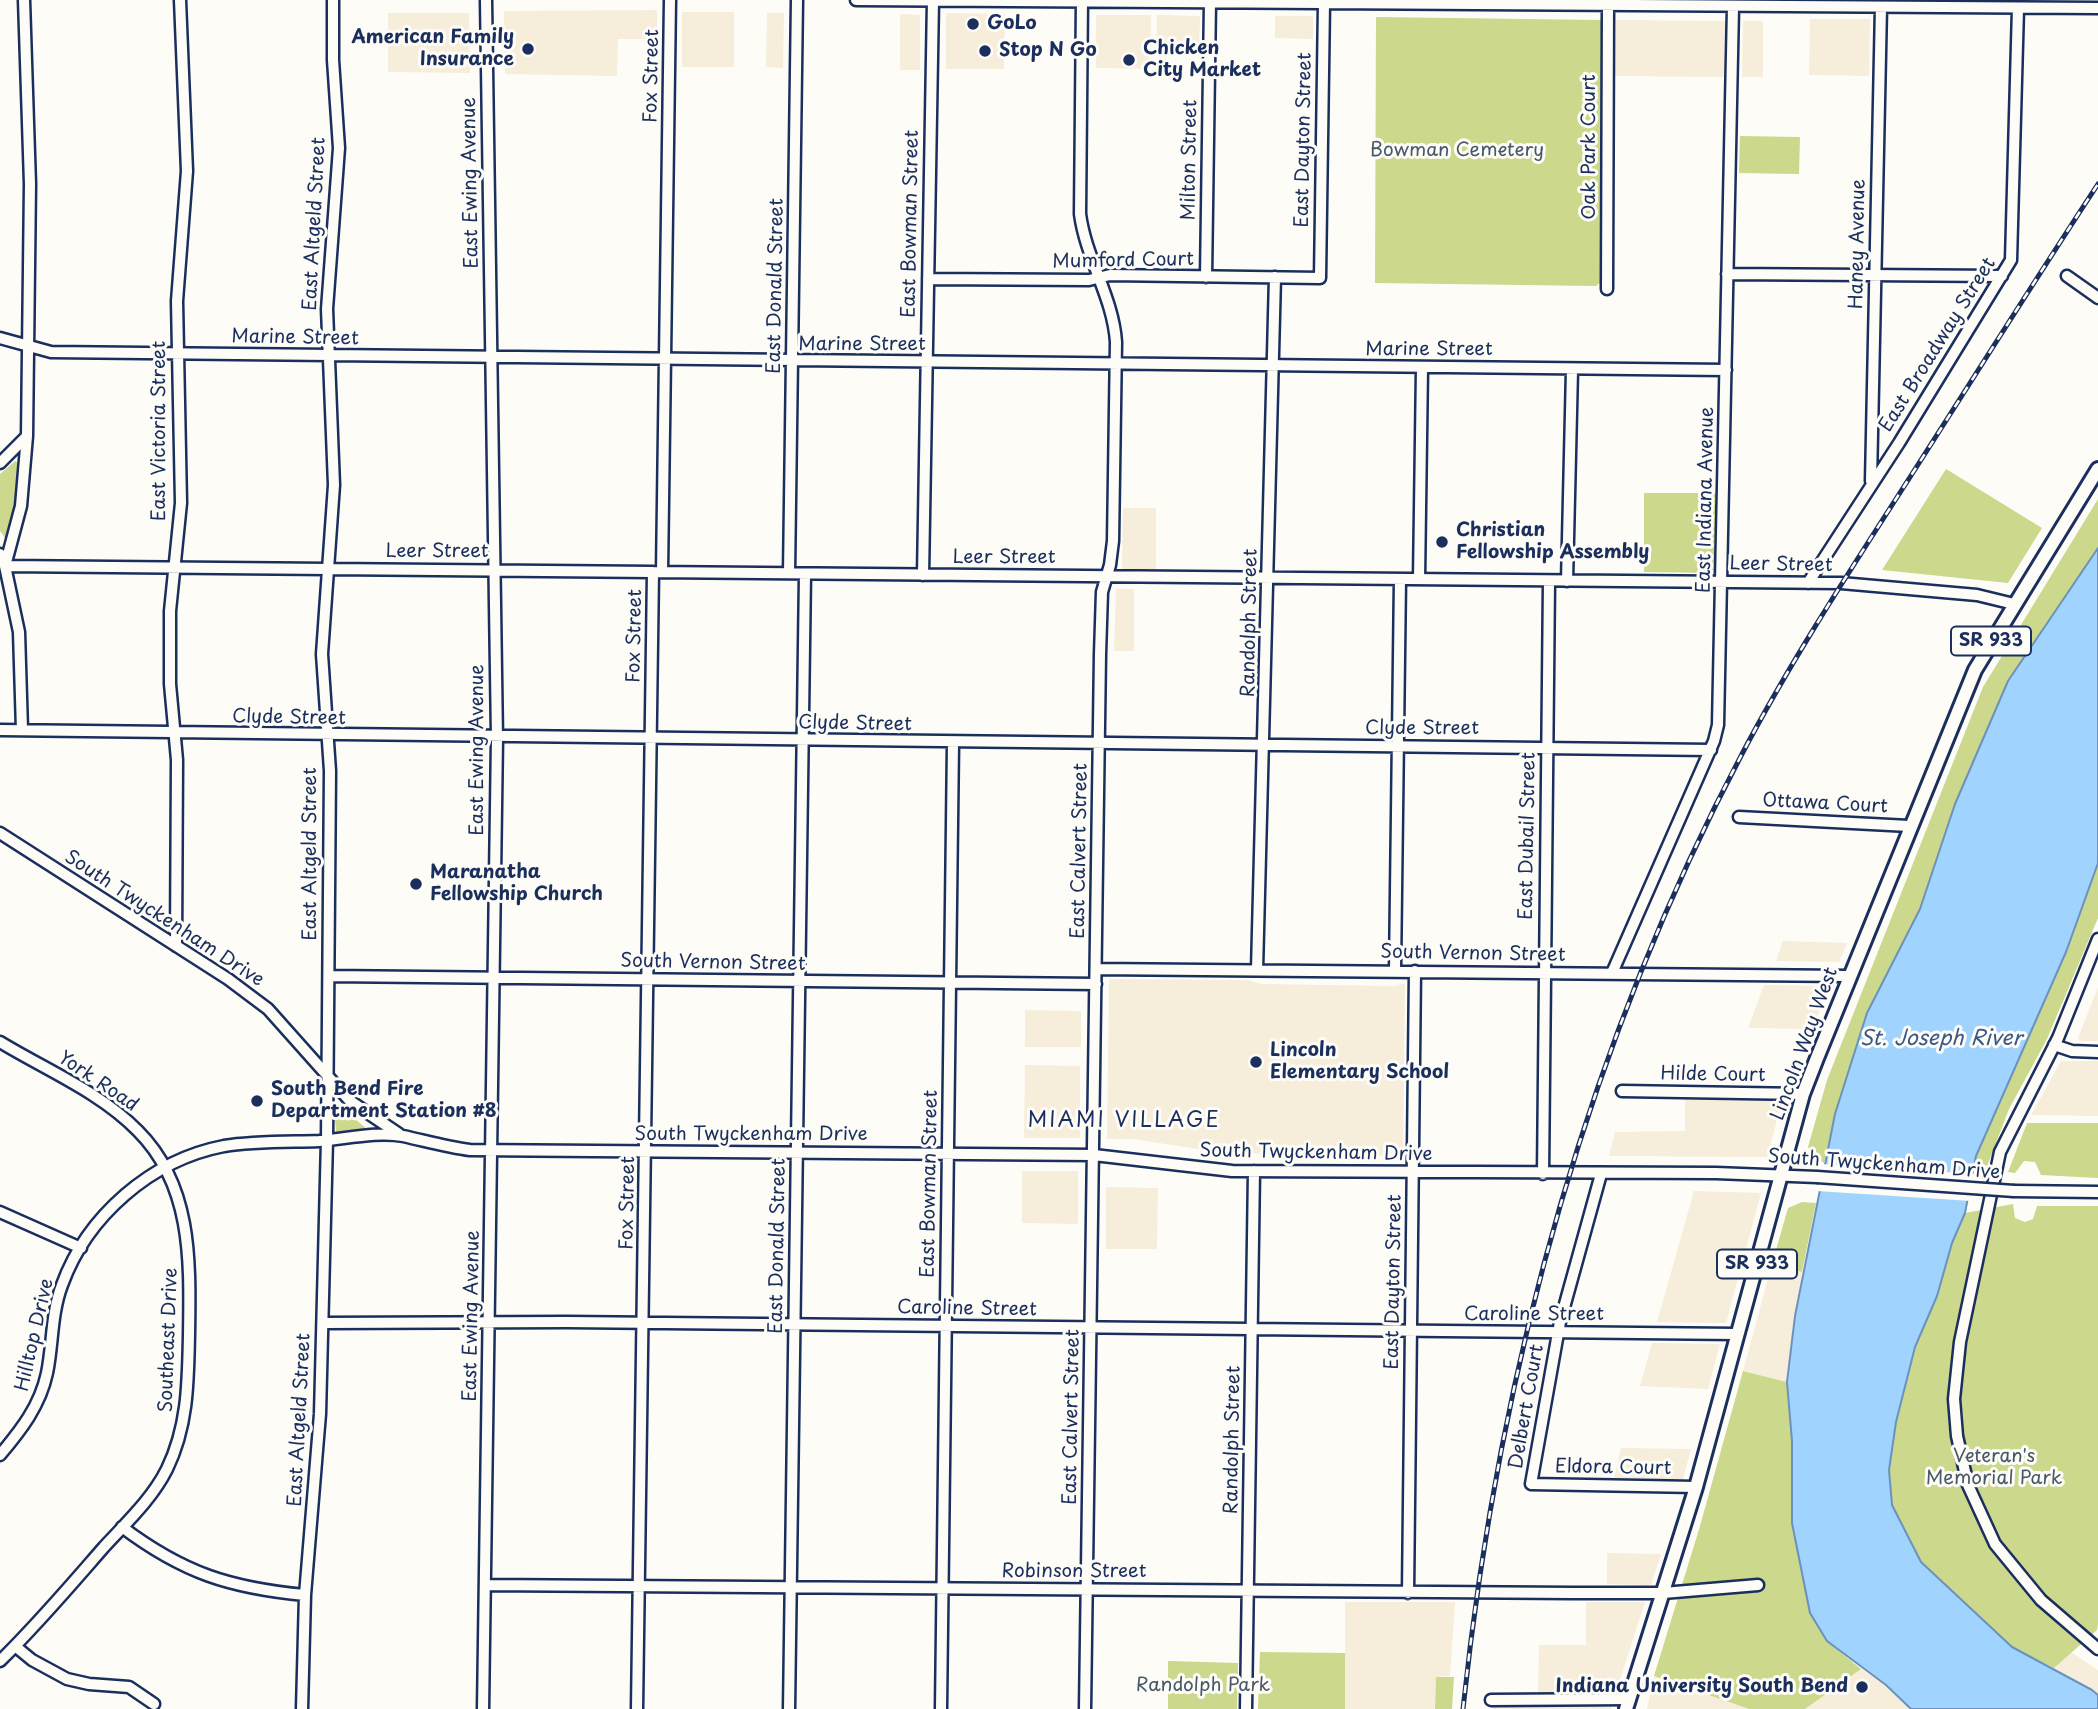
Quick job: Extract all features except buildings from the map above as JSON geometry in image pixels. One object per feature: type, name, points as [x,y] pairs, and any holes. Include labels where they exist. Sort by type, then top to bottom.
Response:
[{"type":"main road","name":"Lincoln Way West","points":[[1628,1704],[1696,1487],[1804,1094],[1909,827],[1975,670],[2098,469]]},
{"type":"street","points":[[5,566],[24,490],[27,436],[30,184],[24,0]]},
{"type":"street","name":"East Victoria Street","points":[[176,946],[176,733],[169,657],[181,475],[178,289],[187,171],[180,0]]},
{"type":"street","name":"East Altgeld Street","points":[[302,1709],[305,1595],[315,1492],[323,1323],[327,1140],[328,736],[323,654],[334,485],[327,356],[328,292],[339,168],[333,0]]},
{"type":"street","name":"East Ewing Avenue","points":[[483,1709],[497,738],[486,0]]},
{"type":"street","name":"Fox Street","points":[[637,1709],[651,739],[665,360],[670,0]]},
{"type":"street","name":"East Donald Street","points":[[789,573],[797,0]]},
{"type":"street","points":[[856,0],[1497,3],[1608,6],[1683,3],[1733,7],[1881,8],[1943,4],[2098,8]]},
{"type":"street","name":"East Bowman Street","points":[[923,575],[933,0]]},
{"type":"street","name":"East Calvert Street","points":[[1082,1],[1080,214],[1086,247],[1113,315],[1115,364],[1113,541],[1110,565],[1105,577],[1101,618],[1086,1709]]},
{"type":"street","name":"Milton Street","points":[[1206,277],[1210,2]]},
{"type":"street","name":"East Dayton Street","points":[[1320,278],[1324,4]]},
{"type":"street","name":"Oak Park Court","points":[[1607,289],[1608,6]]},
{"type":"street","name":"East Indiana Avenue","points":[[1612,973],[1710,750],[1718,725],[1733,7]]},
{"type":"street","name":"Haney Avenue","points":[[1871,481],[1881,8]]},
{"type":"street","name":"East Broadway Street","points":[[1808,583],[1871,481],[1899,443],[2011,260],[2018,8]]},
{"type":"street","points":[[1727,274],[2002,276]]},
{"type":"street","points":[[2067,276],[2098,298]]},
{"type":"street","name":"Randolph Street","points":[[1257,970],[1275,277]]},
{"type":"street","name":"Mumford Court","points":[[928,279],[1320,278]]},
{"type":"street","name":"Marine Street","points":[[0,338],[51,352],[1726,370]]},
{"type":"street","points":[[1419,579],[1422,368]]},
{"type":"street","points":[[1567,581],[1572,370]]},
{"type":"street","points":[[0,463],[27,436]]},
{"type":"street","points":[[0,554],[19,632],[22,730]]},
{"type":"street","name":"Leer Street","points":[[5,566],[1549,582],[1721,581],[1808,583],[1977,594],[2014,604]]},
{"type":"street","name":"East Donald Street","points":[[789,1709],[805,573]]},
{"type":"street","points":[[1395,970],[1400,579]]},
{"type":"street","name":"East Dubail Street","points":[[1543,1174],[1549,582]]},
{"type":"street","name":"Clyde Street","points":[[0,730],[497,738],[1710,750]]},
{"type":"street","name":"East Bowman Street","points":[[941,1709],[953,743]]},
{"type":"street","name":"Ottawa Court","points":[[1739,817],[1909,827]]},
{"type":"street","name":"South Twyckenham Drive","points":[[0,833],[176,946],[268,1009],[350,1101],[401,1135]]},
{"type":"street","points":[[2098,939],[2054,1045],[2000,1152],[1958,1354],[1955,1418],[1968,1485],[1995,1544],[2041,1601],[2098,1649]]},
{"type":"street","name":"South Vernon Street","points":[[1096,969],[1849,976]]},
{"type":"street","name":"East Dayton Street","points":[[1408,1593],[1415,971]]},
{"type":"street","name":"South Vernon Street","points":[[329,976],[1096,984]]},
{"type":"street","name":"York Road","points":[[0,1042],[107,1105],[138,1131],[165,1167]]},
{"type":"street","points":[[2054,1045],[2062,1050],[2098,1052]]},
{"type":"street","name":"Hilde Court","points":[[1622,1091],[1804,1094]]},
{"type":"street","name":"South Twyckenham Drive","points":[[327,1140],[401,1135],[449,1147],[493,1150],[1094,1155],[1137,1158],[1180,1167],[1254,1171],[1782,1174],[2014,1191],[2098,1192]]},
{"type":"street","points":[[165,1167],[192,1154],[227,1146],[327,1140]]},
{"type":"street","name":"Hilltop Drive","points":[[0,1455],[25,1426],[39,1398],[47,1371],[57,1299],[81,1248],[107,1212],[129,1191],[165,1167]]},
{"type":"street","name":"Southeast Drive","points":[[0,1661],[144,1503],[167,1470],[181,1434],[186,1408],[189,1247],[181,1208],[165,1167]]},
{"type":"street","name":"Randolph Street","points":[[1245,1709],[1254,1171]]},
{"type":"street","name":"Delbert Court","points":[[1531,1484],[1558,1333],[1601,1174]]},
{"type":"street","points":[[0,1212],[81,1248]]},
{"type":"street","name":"Caroline Street","points":[[323,1323],[643,1323],[1737,1334]]},
{"type":"street","name":"Eldora Court","points":[[1531,1484],[1696,1487]]},
{"type":"street","points":[[122,1527],[163,1556],[203,1576],[256,1590],[305,1595]]},
{"type":"street","name":"Robinson Street","points":[[485,1585],[1408,1593],[1663,1593],[1758,1586]]},
{"type":"street","points":[[15,1646],[39,1665],[67,1679],[89,1684],[129,1687],[154,1704]]},
{"type":"street","points":[[1491,1700],[1628,1704]]},
{"type":"shaded area","points":[[657,10],[657,39],[618,39],[617,76],[505,74],[504,11]]},
{"type":"shaded area","points":[[682,12],[734,12],[734,67],[682,67]]},
{"type":"shaded area","points":[[388,13],[469,13],[470,73],[388,72]]},
{"type":"shaded area","points":[[767,13],[784,13],[783,68],[766,67]]},
{"type":"shaded area","points":[[946,13],[1005,14],[1004,69],[946,69]]},
{"type":"shaded area","points":[[900,14],[920,15],[920,70],[900,70]]},
{"type":"shaded area","points":[[1096,15],[1151,15],[1150,69],[1096,68]]},
{"type":"shaded area","points":[[1157,15],[1200,16],[1199,56],[1156,55]]},
{"type":"shaded area","points":[[1275,16],[1313,16],[1313,39],[1275,38]]},
{"type":"shaded area","points":[[1810,19],[1870,19],[1869,76],[1809,75]]},
{"type":"shaded area","points":[[1616,20],[1725,21],[1724,77],[1615,76]]},
{"type":"shaded area","points":[[1743,21],[1763,21],[1763,77],[1742,77]]},
{"type":"shaded area","points":[[1123,508],[1156,508],[1156,569],[1122,569]]},
{"type":"shaded area","points":[[1116,589],[1134,589],[1134,651],[1114,651]]},
{"type":"shaded area","points":[[1783,941],[1847,943],[1839,962],[1776,961]]},
{"type":"shaded area","name":"Lincoln Elementary School","points":[[1109,979],[1248,980],[1261,984],[1395,986],[1405,983],[1403,1156],[1225,1153],[1132,1139],[1107,1139]]},
{"type":"shaded area","points":[[1764,985],[1830,986],[1812,1029],[1748,1028]]},
{"type":"shaded area","points":[[2098,987],[2098,1041],[2080,1041],[2078,1038]]},
{"type":"shaded area","points":[[1025,1010],[1081,1011],[1081,1047],[1025,1047]]},
{"type":"shaded area","points":[[2061,1061],[2098,1061],[2098,1116],[2031,1115]]},
{"type":"shaded area","points":[[1025,1065],[1080,1066],[1080,1138],[1024,1138]]},
{"type":"shaded area","points":[[1685,1098],[1783,1098],[1767,1157],[1609,1156],[1615,1132],[1685,1131]]},
{"type":"shaded area","points":[[1022,1171],[1078,1171],[1078,1224],[1022,1223]]},
{"type":"shaded area","points":[[1106,1187],[1158,1188],[1157,1249],[1106,1249]]},
{"type":"shaded area","points":[[1694,1191],[1761,1193],[1726,1323],[1657,1322]]},
{"type":"shaded area","points":[[1772,1264],[1802,1272],[1787,1382],[1743,1371]]},
{"type":"shaded area","points":[[1652,1343],[1720,1344],[1708,1389],[1640,1386]]},
{"type":"shaded area","points":[[1621,1448],[1691,1449],[1682,1483],[1613,1482]]},
{"type":"shaded area","points":[[1607,1553],[1661,1554],[1651,1585],[1607,1584]]},
{"type":"shaded area","points":[[1345,1602],[1455,1602],[1450,1676],[1436,1677],[1435,1709],[1345,1709]]},
{"type":"shaded area","points":[[1586,1602],[1645,1602],[1616,1692],[1538,1692],[1539,1645],[1586,1645]]},
{"type":"shaded area","points":[[2071,1652],[2098,1670],[2098,1695],[2054,1668]]},
{"type":"shaded area","name":"Indiana University South Bend","points":[[1861,1669],[1886,1685],[1911,1709],[1805,1709]]},
{"type":"shaded area","name":"Indiana University South Bend","points":[[1654,1676],[1749,1709],[1647,1709]]},
{"type":"shaded area","points":[[1612,1704],[1611,1709],[1492,1709],[1492,1705]]},
{"type":"green space","name":"Bowman Cemetery","points":[[1376,17],[1602,20],[1601,282],[1596,286],[1375,283]]},
{"type":"green space","points":[[1740,136],[1800,137],[1799,174],[1739,173]]},
{"type":"green space","points":[[15,461],[20,464],[17,503],[13,522],[5,538],[0,531],[0,474]]},
{"type":"green space","points":[[1946,469],[2042,528],[2008,583],[1882,570]]},
{"type":"green space","points":[[1644,493],[1716,493],[1716,573],[1644,572]]},
{"type":"green space","points":[[2098,499],[2098,548],[2008,681],[1955,804],[1920,909],[1867,1013],[1835,1114],[1824,1163],[1812,1155],[1808,1147],[1827,1080],[1983,687]]},
{"type":"green space","points":[[2098,863],[2098,918],[2047,1039],[2009,1109],[1984,1174],[1972,1173],[1976,1156],[2066,951]]},
{"type":"green space","points":[[337,1104],[367,1129],[336,1132],[334,1106]]},
{"type":"green space","points":[[2027,1123],[2098,1123],[2098,1178],[2041,1175],[2035,1162],[2024,1161],[2015,1173],[2008,1172]]},
{"type":"green space","points":[[1802,1202],[1816,1203],[1802,1272],[1772,1264],[1788,1208]]},
{"type":"green space","name":"Veteran's Memorial Park","points":[[2013,1204],[2015,1218],[2025,1222],[2033,1219],[2037,1206],[2098,1206],[2098,1625],[2097,1630],[2054,1668],[2012,1647],[1942,1584],[1921,1562],[1892,1505],[1889,1470],[1896,1422],[1915,1347],[1937,1296],[1952,1243],[1965,1213]]},
{"type":"green space","points":[[1743,1371],[1787,1382],[1792,1441],[1827,1641],[1861,1669],[1805,1709],[1749,1709],[1654,1676],[1700,1526]]},
{"type":"green space","points":[[1260,1652],[1345,1653],[1345,1709],[1258,1709]]},
{"type":"green space","name":"Randolph Park","points":[[1168,1661],[1238,1663],[1237,1709],[1168,1709]]},
{"type":"green space","points":[[1436,1677],[1454,1677],[1452,1709],[1435,1709]]},
{"type":"water","name":"St. Joseph River","points":[[2098,548],[2098,863],[2066,952],[1976,1156],[1965,1213],[1952,1243],[1937,1296],[1915,1347],[1896,1422],[1889,1470],[1892,1505],[1921,1562],[2012,1647],[2092,1690],[2098,1695],[2098,1709],[1911,1709],[1886,1685],[1827,1641],[1810,1613],[1792,1523],[1792,1441],[1787,1382],[1795,1316],[1835,1114],[1867,1013],[1920,909],[1955,804],[2008,681]]},
{"type":"pier","points":[[1821,1164],[1976,1174],[1971,1201],[1817,1191]]},
{"type":"railway","points":[[1463,1709],[1499,1461],[1525,1339],[1557,1218],[1594,1099],[1637,982],[1686,867],[1742,754],[1782,682],[1846,577],[2098,184]]},
{"type":"place","name":"GoLo","points":[[973,24]]},
{"type":"place","name":"American Family Insurance","points":[[528,49]]},
{"type":"place","name":"Stop N Go","points":[[985,51]]},
{"type":"place","name":"Chicken City Market","points":[[1129,60]]},
{"type":"place","name":"Christian Fellowship Assembly","points":[[1442,542]]},
{"type":"place","name":"Maranatha Fellowship Church","points":[[416,884]]},
{"type":"place","name":"Lincoln Elementary School","points":[[1256,1062]]},
{"type":"place","name":"South Bend Fire Department Station #8","points":[[257,1101]]},
{"type":"place","name":"Indiana University South Bend","points":[[1862,1687]]},
{"type":"district","name":"MIAMI VILLAGE","points":[[1124,1121]]}]
